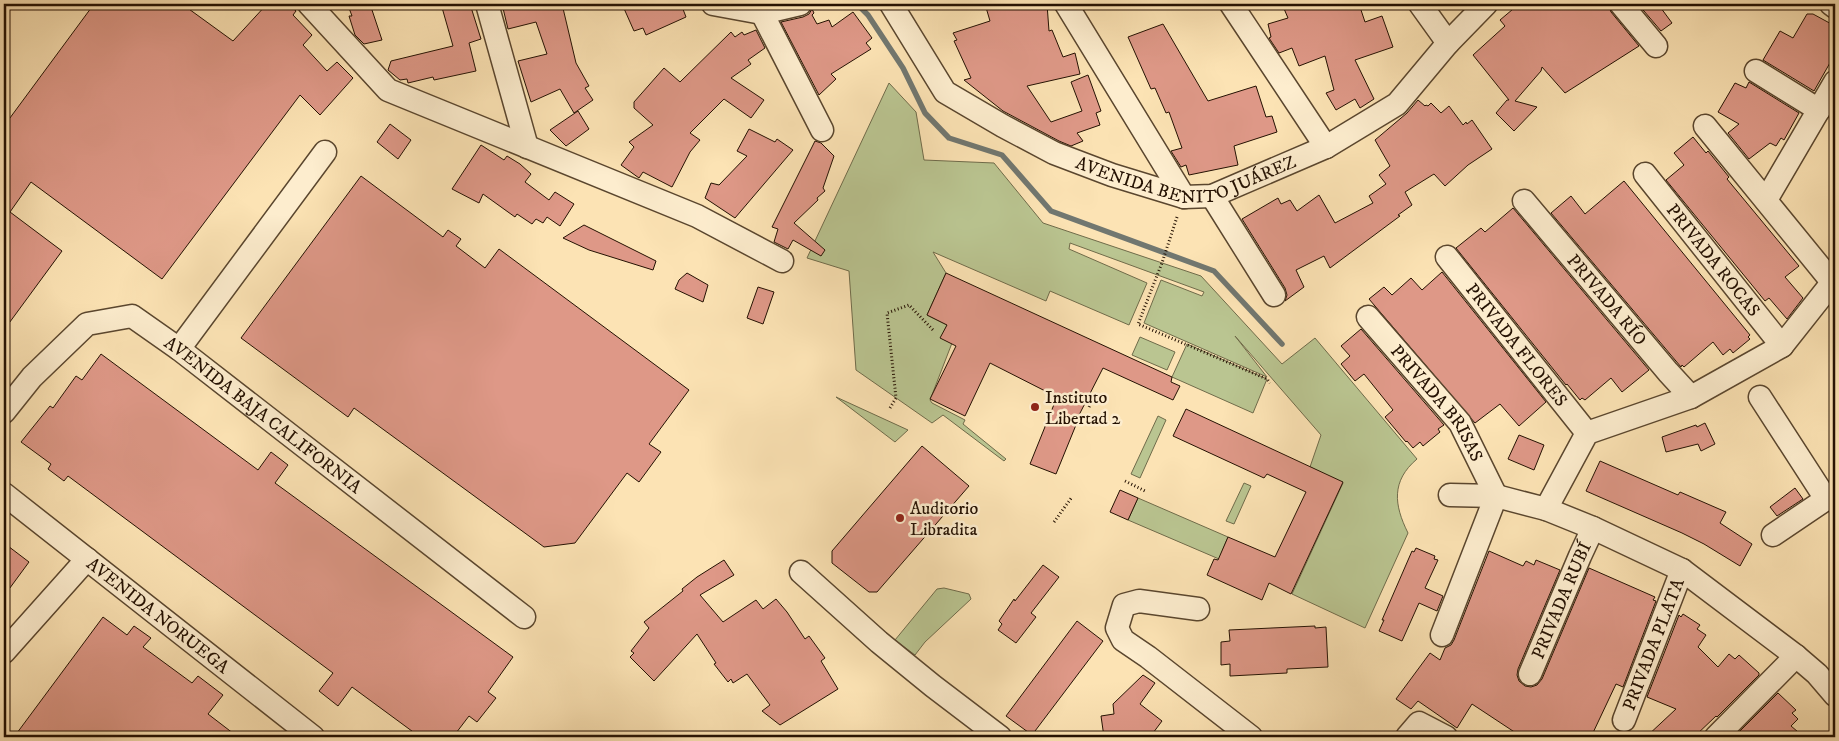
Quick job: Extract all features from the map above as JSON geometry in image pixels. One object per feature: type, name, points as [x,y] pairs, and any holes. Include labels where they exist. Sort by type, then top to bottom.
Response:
[{"type":"street","points":[[310,4],[388,90],[697,216],[782,262]]},
{"type":"street","points":[[487,4],[527,147]]},
{"type":"street","points":[[713,4],[762,13],[800,4]]},
{"type":"street","name":"AVENIDA BENITO JUÁREZ","points":[[891,4],[945,92],[1054,153],[1112,175],[1184,197],[1212,196],[1326,147],[1397,104],[1448,43],[1486,4]]},
{"type":"street","points":[[1066,4],[1184,197]]},
{"type":"street","points":[[1231,4],[1326,147]]},
{"type":"street","points":[[1420,4],[1448,43]]},
{"type":"street","points":[[1621,4],[1656,46]]},
{"type":"street","points":[[1831,4],[1835,6]]},
{"type":"street","points":[[762,13],[822,130]]},
{"type":"street","points":[[1756,72],[1819,110]]},
{"type":"street","points":[[1766,200],[1835,82]]},
{"type":"street","points":[[1546,509],[1587,433],[1691,397],[1782,346],[1834,281],[1705,126]]},
{"type":"street","points":[[178,349],[325,152]]},
{"type":"street","name":"PRIVADA ROCAS","points":[[1645,174],[1782,346]]},
{"type":"street","points":[[1212,196],[1274,295]]},
{"type":"street","name":"PRIVADA RÍO","points":[[1524,201],[1691,397]]},
{"type":"street","name":"PRIVADA FLORES","points":[[1446,257],[1587,433]]},
{"type":"street","name":"AVENIDA BAJA CALIFORNIA","points":[[4,412],[32,377],[87,324],[132,316],[178,349],[524,617]]},
{"type":"street","name":"PRIVADA BRISAS","points":[[1368,317],[1460,423],[1496,496]]},
{"type":"street","points":[[1760,396],[1831,496],[1773,535]]},
{"type":"street","name":"AVENIDA NORUEGA","points":[[4,494],[313,737]]},
{"type":"street","points":[[1450,495],[1496,496],[1546,509],[1593,528],[1682,570],[1796,656],[1817,674],[1835,695]]},
{"type":"street","points":[[1442,635],[1496,496]]},
{"type":"street","name":"PRIVADA RUBÍ","points":[[1530,674],[1593,528]]},
{"type":"street","points":[[4,652],[87,559]]},
{"type":"street","name":"PRIVADA PLATA","points":[[1624,720],[1682,570]]},
{"type":"street","points":[[801,572],[879,642],[1000,737]]},
{"type":"street","points":[[1198,609],[1139,602],[1124,605],[1117,628],[1123,640],[1148,657],[1251,737]]},
{"type":"street","points":[[1716,737],[1796,656]]},
{"type":"street","points":[[1407,737],[1419,723],[1446,737]]},
{"type":"path","points":[[1174,224],[1165,254],[1138,324],[1267,379],[1270,383]]},
{"type":"path","points":[[890,408],[896,398],[887,314],[909,305],[933,330]]},
{"type":"path","points":[[1089,407],[1092,400]]},
{"type":"path","points":[[1125,481],[1145,491]]},
{"type":"path","points":[[1054,522],[1072,497]]},
{"type":"green space","points":[[889,83],[916,112],[924,160],[994,163],[1043,223],[1201,276],[1282,364],[1315,338],[1417,459],[1409,467],[1399,485],[1398,503],[1403,523],[1408,533],[1365,628],[1292,594],[1343,483],[1310,467],[1321,435],[1235,336],[1267,377],[1144,323],[1161,280],[1202,296],[1204,292],[1070,243],[1069,249],[1147,283],[1129,325],[1050,291],[1046,301],[933,252],[946,273],[927,315],[947,325],[941,338],[952,343],[930,400],[932,403],[965,420],[963,424],[1006,459],[1004,461],[943,415],[932,423],[856,370],[849,271],[807,258]]},
{"type":"green space","points":[[1140,337],[1175,352],[1167,370],[1132,355]]},
{"type":"green space","points":[[1187,344],[1267,379],[1253,413],[1172,377]]},
{"type":"green space","points":[[836,397],[908,430],[895,442]]},
{"type":"green space","points":[[1158,416],[1166,420],[1140,478],[1131,474]]},
{"type":"green space","points":[[1244,483],[1251,486],[1234,524],[1226,521]]},
{"type":"green space","points":[[1138,498],[1228,537],[1219,559],[1128,520]]},
{"type":"green space","points":[[944,588],[969,594],[971,599],[925,642],[915,655],[895,640],[937,589]]},
{"type":"building","points":[[94,4],[182,4],[233,41],[267,4],[288,4],[296,11],[293,15],[312,35],[303,45],[327,71],[337,62],[353,78],[320,115],[300,95],[162,279],[31,182],[10,212],[62,251],[4,330],[4,126]]},
{"type":"building","points":[[370,4],[382,40],[364,44],[355,35],[349,16],[352,16],[349,8]]},
{"type":"building","points":[[441,4],[470,4],[481,39],[469,43],[476,71],[434,80],[433,77],[408,83],[407,79],[400,80],[388,70],[391,61],[453,46]]},
{"type":"building","points":[[502,4],[562,4],[576,63],[589,86],[585,88],[593,100],[574,113],[560,89],[531,102],[518,61],[547,54],[536,22],[508,29]]},
{"type":"building","points":[[622,4],[681,4],[686,17],[646,35],[643,28],[634,31]]},
{"type":"building","points":[[985,4],[1047,4],[1049,31],[1052,30],[1063,57],[1075,53],[1080,74],[1027,86],[1051,122],[1082,111],[1071,82],[1088,75],[1101,111],[1096,113],[1100,125],[1077,133],[1083,141],[1071,146],[1059,141],[1003,111],[964,80],[971,78],[954,41],[957,40],[953,33],[990,21]]},
{"type":"building","points":[[1282,4],[1359,4],[1365,22],[1382,16],[1393,47],[1355,60],[1374,99],[1360,108],[1355,99],[1336,110],[1326,93],[1334,90],[1325,56],[1299,66],[1292,48],[1279,53],[1269,38],[1271,37],[1268,24],[1288,18]]},
{"type":"building","points":[[1519,4],[1608,4],[1611,12],[1639,46],[1565,93],[1542,67],[1541,71],[1515,101],[1537,107],[1514,131],[1496,113],[1509,100],[1473,55],[1505,26],[1500,20]]},
{"type":"building","points":[[1638,4],[1658,4],[1672,23],[1661,31]]},
{"type":"building","points":[[812,9],[814,13],[812,15],[817,24],[829,20],[832,27],[853,12],[872,38],[866,43],[871,49],[831,74],[836,79],[819,95],[781,22],[803,17],[809,14]]},
{"type":"building","points":[[1807,14],[1813,14],[1835,26],[1835,54],[1814,91],[1763,60],[1780,31],[1793,38]]},
{"type":"building","points":[[1163,24],[1208,101],[1256,86],[1266,117],[1272,116],[1277,132],[1234,146],[1238,165],[1189,175],[1186,165],[1181,167],[1171,151],[1182,148],[1169,112],[1166,113],[1155,88],[1151,89],[1128,37]]},
{"type":"building","points":[[756,30],[765,48],[748,60],[751,64],[731,78],[764,100],[751,118],[724,99],[690,133],[700,140],[690,152],[672,187],[643,172],[639,178],[621,165],[634,147],[629,142],[653,125],[634,108],[634,102],[664,68],[680,82],[731,32],[735,37],[742,32],[744,35]]},
{"type":"building","points":[[1749,82],[1799,113],[1784,140],[1781,138],[1776,146],[1770,143],[1749,159],[1728,133],[1739,124],[1718,112],[1735,83],[1746,88]]},
{"type":"building","points":[[1418,100],[1425,106],[1431,103],[1441,113],[1449,106],[1463,125],[1472,120],[1492,149],[1468,165],[1445,186],[1434,174],[1405,192],[1412,205],[1330,268],[1324,256],[1296,270],[1304,287],[1285,301],[1287,295],[1285,288],[1242,219],[1278,198],[1281,204],[1290,200],[1297,211],[1319,195],[1335,223],[1373,203],[1369,196],[1386,184],[1379,175],[1390,166],[1375,140],[1407,113]]},
{"type":"building","points":[[578,111],[589,129],[566,146],[550,130]]},
{"type":"building","points":[[390,124],[411,140],[398,159],[377,142]]},
{"type":"building","points":[[749,129],[775,142],[777,139],[793,150],[735,218],[705,198],[711,183],[719,185],[747,156],[737,151]]},
{"type":"building","points":[[1693,137],[1706,153],[1708,151],[1729,177],[1727,179],[1799,266],[1785,277],[1803,298],[1787,319],[1769,298],[1765,301],[1666,180],[1684,165],[1674,153]]},
{"type":"building","points":[[815,141],[821,143],[834,156],[823,188],[825,191],[794,223],[825,250],[821,256],[793,240],[788,249],[774,242],[778,229],[772,227]]},
{"type":"building","points":[[481,145],[504,160],[507,156],[520,164],[531,174],[525,182],[549,200],[555,192],[574,204],[560,226],[547,217],[543,223],[536,219],[532,224],[517,214],[515,217],[483,194],[479,203],[452,189]]},
{"type":"building","points":[[361,176],[443,237],[448,230],[461,239],[456,246],[485,268],[499,249],[689,390],[649,444],[661,452],[639,482],[627,473],[575,543],[544,547],[354,408],[348,417],[241,338]]},
{"type":"building","points":[[1624,181],[1750,335],[1748,337],[1750,339],[1733,353],[1730,349],[1723,355],[1713,342],[1684,367],[1682,365],[1681,367],[1551,213],[1571,196],[1585,214]]},
{"type":"building","points":[[1513,208],[1649,370],[1622,392],[1611,378],[1585,400],[1582,398],[1580,400],[1456,248],[1481,228],[1485,232]]},
{"type":"building","points":[[584,225],[656,261],[653,270],[589,250],[563,238]]},
{"type":"building","points":[[1442,272],[1546,402],[1519,426],[1500,404],[1475,423],[1369,299],[1384,287],[1392,295],[1411,278],[1422,290]]},
{"type":"building","points":[[687,273],[708,285],[703,302],[675,289],[679,280]]},
{"type":"building","points":[[946,273],[1172,377],[1171,382],[1180,386],[1173,400],[1103,368],[1077,419],[1056,474],[1030,464],[1057,397],[990,363],[965,416],[930,399],[956,346],[940,338],[947,325],[927,315]]},
{"type":"building","points":[[758,287],[774,292],[763,324],[747,318]]},
{"type":"building","points":[[1361,329],[1444,425],[1438,429],[1440,432],[1423,446],[1420,442],[1413,448],[1385,417],[1393,410],[1364,374],[1355,381],[1341,364],[1350,356],[1341,346]]},
{"type":"building","points":[[101,354],[258,470],[271,452],[288,465],[275,483],[513,657],[488,692],[496,698],[477,722],[469,716],[453,737],[420,737],[352,687],[338,706],[319,691],[333,673],[68,476],[64,481],[48,469],[51,464],[21,442],[50,406],[53,408],[76,376],[82,380]]},
{"type":"building","points":[[1186,409],[1343,482],[1291,594],[1269,583],[1262,600],[1207,575],[1214,559],[1218,560],[1228,537],[1275,557],[1306,492],[1267,474],[1264,478],[1173,436]]},
{"type":"building","points":[[1705,423],[1715,444],[1701,451],[1698,444],[1666,452],[1662,437]]},
{"type":"building","points":[[1519,435],[1544,445],[1534,470],[1508,459]]},
{"type":"building","name":"Auditorio Libradita","points":[[922,446],[969,486],[877,592],[869,592],[832,563],[832,551]]},
{"type":"building","points":[[1600,461],[1678,495],[1680,492],[1726,512],[1720,523],[1752,544],[1740,566],[1682,533],[1586,491]]},
{"type":"building","points":[[1795,488],[1803,499],[1777,516],[1770,507]]},
{"type":"building","points":[[1120,490],[1138,498],[1128,520],[1110,512]]},
{"type":"building","points":[[4,543],[29,562],[4,596]]},
{"type":"building","points":[[1416,548],[1435,556],[1434,559],[1438,560],[1425,588],[1443,596],[1437,611],[1419,603],[1402,641],[1379,631],[1412,551],[1414,552]]},
{"type":"building","points":[[1489,551],[1523,566],[1526,561],[1534,565],[1536,560],[1560,570],[1518,669],[1519,681],[1525,686],[1537,685],[1542,679],[1589,568],[1655,597],[1653,600],[1656,601],[1623,687],[1616,684],[1591,737],[1522,737],[1472,704],[1457,728],[1418,701],[1411,709],[1396,699],[1430,653],[1440,660],[1445,648],[1451,645]]},
{"type":"building","points":[[724,560],[734,575],[700,595],[723,622],[756,600],[763,609],[776,599],[805,639],[809,636],[825,658],[821,661],[838,689],[780,725],[762,711],[770,705],[747,674],[733,683],[731,679],[728,682],[714,664],[716,663],[697,634],[654,681],[630,657],[634,653],[631,651],[649,628],[644,622],[683,591],[682,589],[697,577]]},
{"type":"building","points":[[1043,565],[1059,577],[1031,613],[1036,617],[1016,643],[998,630],[1002,624],[999,621],[1014,599],[1015,601]]},
{"type":"building","points":[[1683,614],[1700,625],[1697,629],[1706,635],[1698,647],[1718,667],[1729,654],[1735,659],[1739,655],[1759,675],[1694,737],[1646,737],[1676,709],[1647,697],[1679,615],[1681,617]]},
{"type":"building","points":[[103,617],[127,635],[134,626],[151,638],[143,647],[192,683],[198,676],[223,695],[208,714],[238,737],[14,737]]},
{"type":"building","points":[[1077,621],[1103,641],[1032,735],[1006,716]]},
{"type":"building","points":[[1315,626],[1315,628],[1326,627],[1328,667],[1287,669],[1287,673],[1230,676],[1230,664],[1221,665],[1221,642],[1230,641],[1229,630]]},
{"type":"building","points":[[1143,675],[1155,683],[1140,704],[1162,721],[1150,737],[1104,737],[1101,716],[1114,714],[1113,704]]},
{"type":"building","points":[[1778,693],[1796,710],[1792,713],[1798,719],[1791,726],[1804,737],[1735,736]]},
{"type":"waterway","points":[[857,4],[868,15],[903,68],[925,113],[949,138],[1002,155],[1051,211],[1214,271],[1282,344]]},
{"type":"place","name":"Instituto Libertad 2","points":[[1035,407]]},
{"type":"place","name":"Auditorio Libradita","points":[[900,518]]}]
